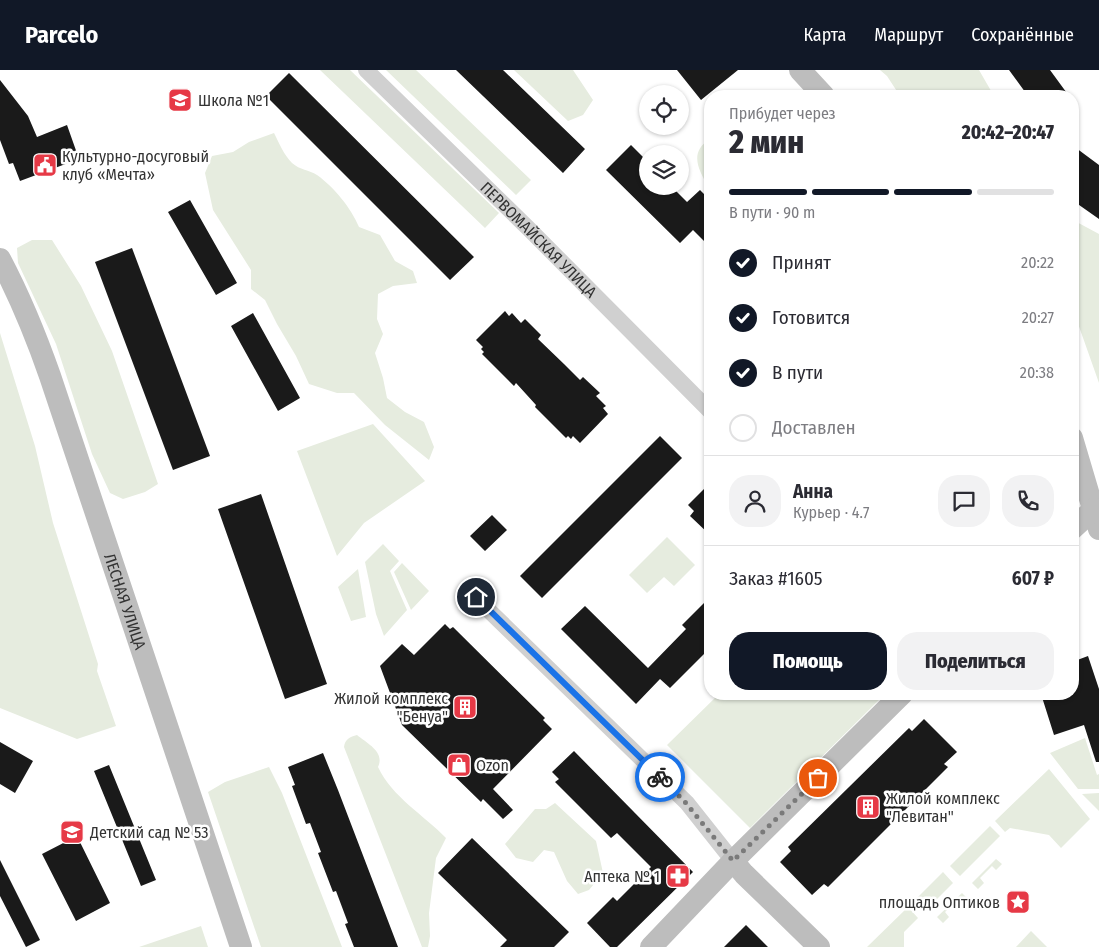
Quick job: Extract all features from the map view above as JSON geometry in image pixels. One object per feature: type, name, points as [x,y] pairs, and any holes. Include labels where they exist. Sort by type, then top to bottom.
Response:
[{"type":"street","name":"ПЕРВОМАЙСКАЯ УЛИЦА","points":[[366,70],[528,228],[704,405]]},
{"type":"street","points":[[800,70],[818,90]]},
{"type":"street","name":"ЛЕСНАЯ УЛИЦА","points":[[0,259],[13,284],[38,343],[241,947]]},
{"type":"street","points":[[1079,462],[1096,519],[1079,526]]},
{"type":"street","points":[[476,597],[686,803],[744,874],[819,947]]},
{"type":"street","points":[[651,947],[733,861],[896,700]]},
{"type":"shaded area","points":[[320,70],[350,70],[499,213],[485,228]]},
{"type":"shaded area","points":[[386,70],[416,70],[531,180],[516,195]]},
{"type":"shaded area","points":[[514,70],[573,70],[593,100],[583,115],[568,121]]},
{"type":"shaded area","points":[[880,70],[979,70],[991,90],[896,90],[887,76]]},
{"type":"shaded area","points":[[274,133],[284,153],[292,163],[314,173],[323,180],[347,205],[359,227],[380,235],[395,261],[413,271],[417,283],[393,286],[378,294],[377,319],[383,334],[375,353],[387,398],[405,412],[424,422],[434,447],[429,460],[385,425],[354,393],[337,393],[309,384],[265,300],[251,289],[251,270],[213,210],[205,173],[212,156],[233,152],[249,142]]},
{"type":"shaded area","points":[[703,144],[704,179],[697,161],[699,149]]},
{"type":"shaded area","points":[[1079,223],[1099,234],[1099,383],[1079,326]]},
{"type":"shaded area","points":[[32,240],[52,240],[81,286],[112,351],[158,484],[145,492],[123,499],[110,493],[92,454],[56,344],[18,263],[17,248]]},
{"type":"shaded area","points":[[0,333],[35,446],[53,523],[98,664],[97,671],[116,726],[77,739],[0,708]]},
{"type":"shaded area","points":[[373,424],[425,481],[364,523],[337,556],[297,451]]},
{"type":"shaded area","points":[[667,537],[695,565],[674,586],[664,577],[647,593],[629,575]]},
{"type":"shaded area","points":[[383,544],[399,561],[390,571],[407,610],[384,636],[376,614],[365,562]]},
{"type":"shaded area","points":[[402,563],[429,591],[411,610],[394,572]]},
{"type":"shaded area","points":[[358,569],[366,617],[351,621],[338,587]]},
{"type":"shaded area","points":[[713,700],[879,700],[750,828],[667,745]]},
{"type":"shaded area","points":[[357,735],[377,753],[380,762],[378,767],[391,788],[446,838],[436,858],[429,913],[430,936],[428,947],[422,947],[344,747],[348,739]]},
{"type":"shaded area","points":[[1085,738],[1097,775],[1099,774],[1099,789],[1078,789],[1050,753]]},
{"type":"shaded area","points":[[269,767],[282,793],[342,947],[261,947],[208,792],[225,782]]},
{"type":"shaded area","points":[[1049,769],[1090,819],[1061,848],[1049,835],[1010,828],[1005,832],[995,821]]},
{"type":"shaded area","points":[[1099,793],[1099,811],[1082,794]]},
{"type":"shaded area","points":[[555,803],[596,841],[603,873],[589,890],[578,894],[567,881],[554,852],[544,850],[533,862],[516,858],[505,844],[535,809],[546,809]]},
{"type":"shaded area","points":[[990,826],[1000,836],[960,876],[950,866]]},
{"type":"shaded area","points":[[996,859],[1002,864],[996,870],[992,866],[980,878],[984,883],[978,889],[972,883]]},
{"type":"shaded area","points":[[943,872],[953,883],[925,911],[915,900]]},
{"type":"shaded area","points":[[962,893],[968,899],[962,905],[957,901],[945,912],[949,917],[943,923],[937,917]]},
{"type":"shaded area","points":[[908,907],[918,918],[904,932],[904,947],[867,947]]},
{"type":"shaded area","points":[[201,926],[208,947],[139,947]]},
{"type":"shaded area","points":[[1031,931],[1047,947],[1016,947]]},
{"type":"building","points":[[456,70],[503,70],[585,149],[563,173]]},
{"type":"building","points":[[677,70],[738,70],[713,90],[704,90],[704,98],[701,100]]},
{"type":"building","points":[[1009,70],[1050,70],[1065,90],[1024,90]]},
{"type":"building","points":[[289,73],[474,257],[450,280],[266,96]]},
{"type":"building","points":[[0,80],[28,116],[37,137],[67,125],[79,159],[20,181],[13,163],[9,164],[0,140]]},
{"type":"building","points":[[631,145],[639,153],[639,195],[680,195],[687,202],[700,190],[704,194],[704,241],[693,230],[680,243],[606,170]]},
{"type":"building","points":[[1079,150],[1099,165],[1099,219],[1079,205]]},
{"type":"building","points":[[190,200],[237,283],[216,295],[168,212]]},
{"type":"building","points":[[132,248],[210,456],[173,470],[95,262]]},
{"type":"building","points":[[505,311],[509,316],[512,313],[521,323],[525,319],[541,335],[538,339],[580,380],[583,377],[600,393],[596,396],[606,406],[603,408],[608,414],[580,443],[573,436],[571,439],[568,436],[566,438],[535,407],[536,405],[516,383],[514,386],[482,354],[484,352],[481,349],[483,347],[476,340]]},
{"type":"building","points":[[253,313],[300,398],[278,411],[231,326]]},
{"type":"building","points":[[660,436],[682,458],[542,598],[520,576]]},
{"type":"building","points":[[704,489],[704,529],[690,516],[694,511],[688,505]]},
{"type":"building","points":[[261,494],[327,684],[285,699],[218,509]]},
{"type":"building","points":[[492,515],[507,530],[485,551],[470,536]]},
{"type":"building","points":[[704,603],[704,654],[670,688],[660,679],[636,704],[561,629],[585,606],[648,668],[686,629],[682,625]]},
{"type":"building","name":"Жилой комплекс \"Бенуа\"","points":[[445,624],[450,629],[453,627],[545,718],[543,720],[552,729],[493,789],[513,810],[503,819],[483,799],[481,802],[402,725],[380,666],[402,644],[414,655]]},
{"type":"building","points":[[1088,656],[1099,689],[1099,762],[1096,762],[1084,725],[1054,735],[1043,700],[1079,700],[1079,659]]},
{"type":"building","name":"Жилой комплекс \"Левитан\"","points":[[924,719],[957,752],[944,764],[948,767],[828,887],[824,884],[812,895],[780,862],[791,851],[788,847],[909,728],[912,731]]},
{"type":"building","points":[[0,742],[33,761],[15,793],[0,784]]},
{"type":"building","points":[[574,751],[693,872],[617,947],[610,947],[587,923],[613,897],[617,901],[651,867],[617,833],[611,838],[555,782],[559,779],[552,772]]},
{"type":"building","points":[[323,753],[398,947],[354,947],[345,924],[348,923],[336,891],[333,892],[318,853],[321,852],[310,823],[306,824],[292,786],[295,785],[288,767]]},
{"type":"building","points":[[109,765],[156,880],[141,886],[94,771]]},
{"type":"building","points":[[77,836],[110,903],[76,921],[42,854]]},
{"type":"building","points":[[472,838],[569,932],[554,947],[500,947],[507,940],[438,873]]},
{"type":"building","points":[[0,860],[40,940],[26,947],[0,896]]},
{"type":"building","points":[[746,925],[768,947],[724,947]]},
{"type":"way so far","points":[[660,777],[686,803],[733,861],[818,778]]},
{"type":"place","name":"Школа №1","points":[[180,100]]},
{"type":"place","name":"Культурно-досуговый клуб «Мечта»","points":[[45,165]]},
{"type":"place","name":"Жилой комплекс \"Бенуа\"","points":[[465,707]]},
{"type":"place","name":"Ozon","points":[[459,765]]},
{"type":"place","name":"Жилой комплекс \"Левитан\"","points":[[868,807]]},
{"type":"place","name":"Детский сад № 53","points":[[72,832]]},
{"type":"place","name":"Аптека № 1","points":[[678,876]]},
{"type":"place","name":"площадь Оптиков","points":[[1018,902]]},
{"type":"route","points":[[476,597],[660,777]]}]
